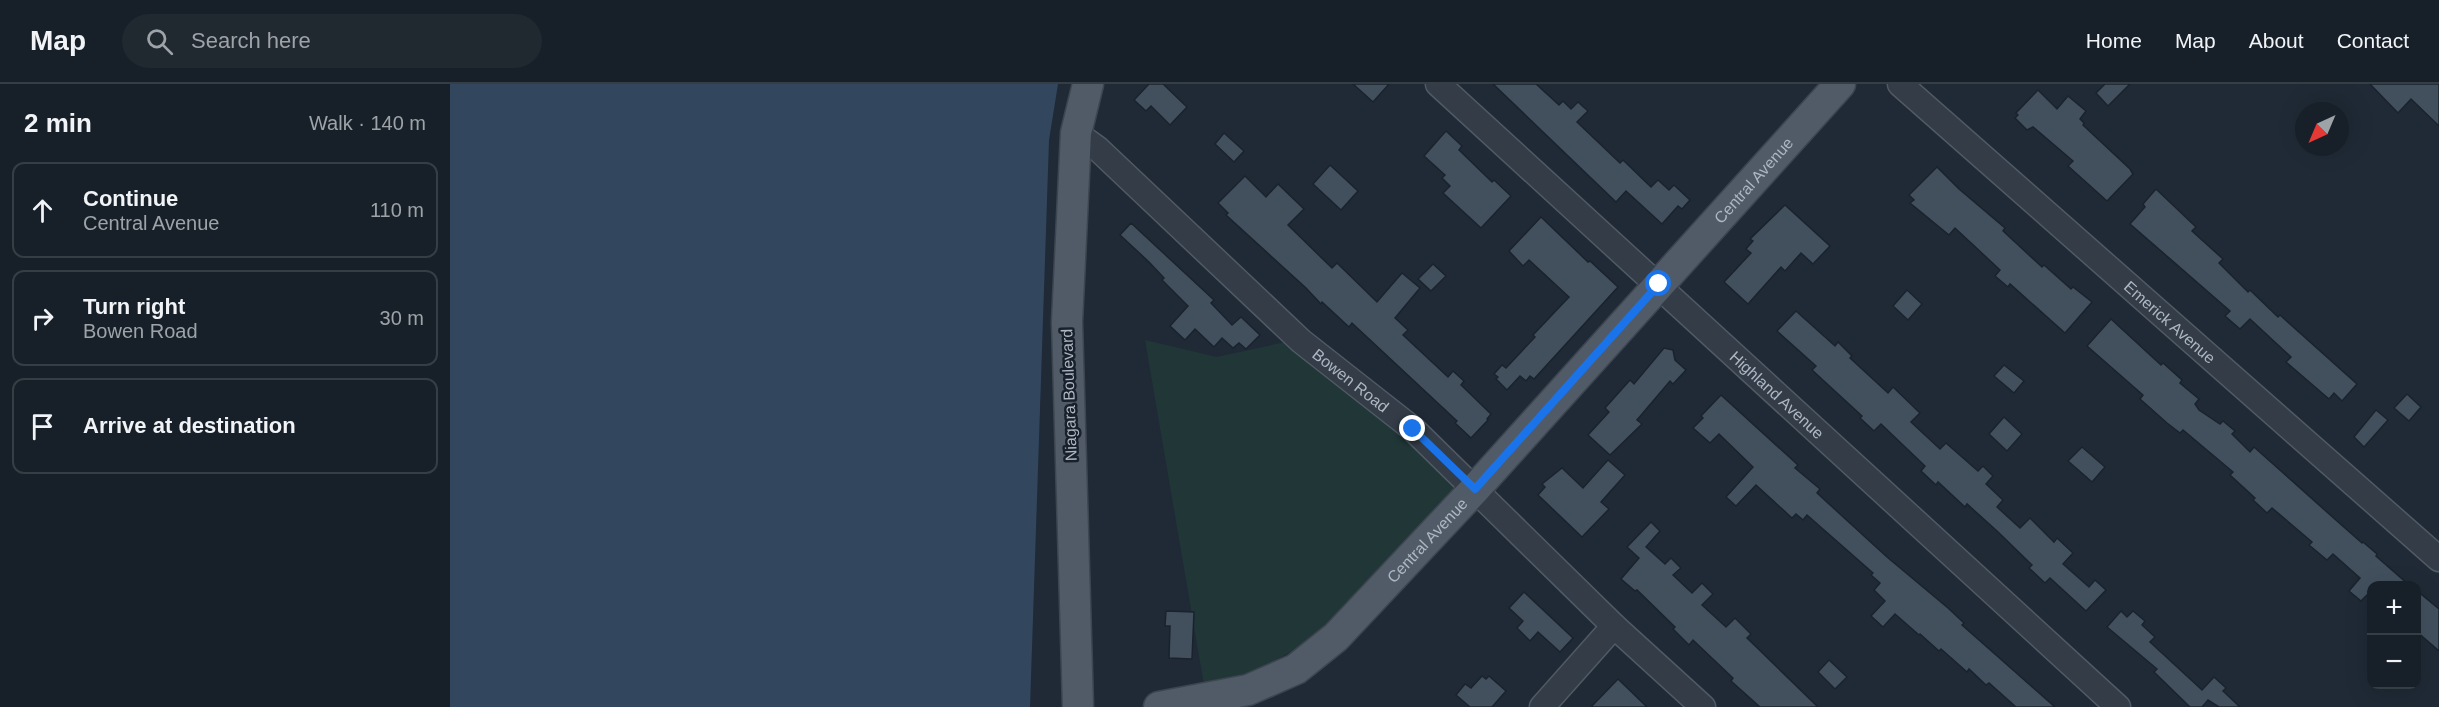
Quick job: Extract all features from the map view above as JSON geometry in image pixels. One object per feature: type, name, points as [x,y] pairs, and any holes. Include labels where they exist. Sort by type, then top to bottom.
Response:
[{"type":"main road","name":"Niagara Boulevard","points":[[1078,707],[1067,322],[1076,133],[1088,84]]},
{"type":"main road","name":"Central Avenue","points":[[1159,707],[1248,690],[1296,669],[1336,637],[1475,489],[1840,84]]},
{"type":"street","name":"Highland Avenue","points":[[1438,84],[1659,284],[2118,707]]},
{"type":"street","name":"Emerick Avenue","points":[[1900,84],[2439,559]]},
{"type":"street","name":"Bowen Road","points":[[1076,133],[1098,149],[1301,341],[1413,429],[1614,626],[1703,707]]},
{"type":"street","points":[[1542,707],[1614,626]]},
{"type":"green space","points":[[1299,339],[1462,493],[1309,642],[1255,671],[1204,685],[1145,340],[1217,357]]},
{"type":"water","points":[[450,84],[1058,84],[1049,140],[1030,707],[450,707]]},
{"type":"building","points":[[1149,84],[1163,84],[1187,107],[1170,125],[1151,106],[1146,111],[1134,100]]},
{"type":"building","points":[[1353,84],[1389,84],[1373,102]]},
{"type":"building","points":[[1493,84],[1536,84],[1559,105],[1563,101],[1571,109],[1578,102],[1588,111],[1577,122],[1620,163],[1623,160],[1651,187],[1658,180],[1669,190],[1674,185],[1690,200],[1682,209],[1678,206],[1662,224],[1626,191],[1616,202]]},
{"type":"building","points":[[2105,84],[2130,84],[2108,106],[2096,93]]},
{"type":"building","points":[[2370,84],[2439,84],[2439,126],[2411,99],[2398,113]]},
{"type":"building","points":[[2038,90],[2057,109],[2068,96],[2086,111],[2080,119],[2083,125],[2130,169],[2133,174],[2107,201],[2068,166],[2073,161],[2033,127],[2027,130],[2015,118],[2018,115],[2016,113]]},
{"type":"building","points":[[1446,131],[1462,146],[1459,150],[1492,182],[1494,180],[1511,196],[1481,228],[1443,193],[1450,186],[1442,178],[1445,175],[1424,156]]},
{"type":"building","points":[[1224,133],[1244,151],[1234,162],[1215,144]]},
{"type":"building","points":[[1330,165],[1358,191],[1341,210],[1313,184]]},
{"type":"building","points":[[1937,167],[2005,228],[2003,231],[2042,267],[2044,265],[2071,289],[2073,287],[2092,302],[2065,333],[2010,284],[2008,287],[1995,276],[2000,270],[1955,228],[1949,235],[1910,203],[1914,200],[1909,195]]},
{"type":"building","points":[[1245,176],[1266,197],[1278,184],[1304,209],[1288,225],[1332,268],[1337,263],[1377,302],[1402,273],[1420,288],[1395,318],[1408,330],[1403,335],[1448,377],[1453,371],[1464,381],[1461,385],[1491,414],[1471,438],[1455,423],[1457,421],[1352,323],[1349,327],[1322,302],[1321,304],[1226,215],[1228,213],[1218,203]]},
{"type":"building","points":[[2156,189],[2196,227],[2192,231],[2223,259],[2219,263],[2248,292],[2250,290],[2278,317],[2280,315],[2357,384],[2342,401],[2334,393],[2329,399],[2286,362],[2291,357],[2250,319],[2240,329],[2225,316],[2230,311],[2130,224],[2145,207],[2143,204]]},
{"type":"building","points":[[1785,205],[1830,246],[1813,264],[1801,253],[1785,271],[1781,267],[1748,304],[1724,282],[1751,253],[1746,249],[1753,241],[1750,239]]},
{"type":"building","points":[[1541,217],[1618,287],[1534,379],[1530,376],[1526,381],[1520,376],[1507,390],[1494,374],[1502,365],[1506,368],[1569,297],[1529,260],[1523,266],[1509,251]]},
{"type":"building","points":[[1131,223],[1214,300],[1211,303],[1232,325],[1241,317],[1260,335],[1246,349],[1239,343],[1233,348],[1222,338],[1214,347],[1195,329],[1185,340],[1170,326],[1188,306],[1162,280],[1164,278],[1149,262],[1120,235]]},
{"type":"building","points":[[1433,264],[1446,276],[1431,291],[1418,279]]},
{"type":"building","points":[[1907,290],[1922,304],[1908,320],[1893,306]]},
{"type":"building","points":[[1796,311],[1835,346],[1838,342],[1852,356],[1850,358],[1888,393],[1893,387],[1920,413],[1911,422],[1940,449],[1946,443],[1978,471],[1983,466],[1993,476],[1986,484],[2003,500],[1997,507],[2020,528],[2030,518],[2054,542],[2057,538],[2073,553],[2063,564],[2089,587],[2095,580],[2106,590],[2086,611],[2050,578],[2045,583],[2029,568],[2032,565],[1997,531],[1967,504],[1965,507],[1938,482],[1936,485],[1921,471],[1925,466],[1881,424],[1874,431],[1860,418],[1862,416],[1812,370],[1816,366],[1777,331]]},
{"type":"building","points":[[2111,319],[2161,365],[2163,363],[2182,380],[2180,383],[2199,399],[2195,404],[2199,410],[2220,424],[2223,421],[2235,431],[2232,434],[2250,452],[2254,447],[2377,554],[2376,556],[2404,581],[2367,581],[2367,595],[2361,601],[2349,591],[2360,578],[2333,554],[2327,560],[2309,545],[2312,542],[2272,508],[2267,513],[2253,500],[2255,498],[2230,475],[2233,472],[2183,430],[2180,433],[2167,423],[2140,399],[2143,395],[2087,346]]},
{"type":"building","points":[[1664,348],[1673,350],[1675,360],[1686,370],[1673,384],[1670,381],[1637,420],[1642,424],[1610,455],[1588,435],[1609,412],[1605,408],[1630,380],[1634,384]]},
{"type":"building","points":[[2004,365],[2024,381],[2014,393],[1994,376]]},
{"type":"building","points":[[2407,394],[2421,407],[2409,421],[2394,408]]},
{"type":"building","points":[[1721,395],[1798,465],[1795,468],[1820,489],[1817,493],[1887,557],[1948,608],[1964,623],[1962,625],[2055,707],[2016,707],[1989,683],[1986,685],[1969,669],[1967,672],[1895,614],[1883,627],[1871,616],[1885,601],[1874,590],[1880,583],[1871,575],[1873,573],[1807,515],[1803,520],[1796,514],[1792,518],[1756,485],[1736,506],[1726,497],[1753,467],[1719,434],[1710,443],[1693,428]]},
{"type":"building","points":[[2376,410],[2388,420],[2364,447],[2354,437]]},
{"type":"building","points":[[2004,417],[2022,434],[2007,451],[1989,434]]},
{"type":"building","points":[[2082,447],[2105,467],[2092,482],[2068,461]]},
{"type":"building","points":[[1608,460],[1625,475],[1601,502],[1609,509],[1582,537],[1538,495],[1545,487],[1542,484],[1562,468],[1583,488]]},
{"type":"building","points":[[1651,522],[1660,531],[1646,547],[1665,564],[1671,558],[1681,568],[1673,575],[1692,593],[1702,583],[1713,594],[1702,605],[1726,627],[1735,618],[1751,634],[1747,638],[1818,707],[1760,707],[1731,681],[1733,678],[1693,640],[1689,645],[1673,629],[1675,627],[1637,590],[1635,591],[1621,579],[1639,558],[1627,547]]},
{"type":"building","points":[[1524,592],[1573,638],[1560,652],[1538,632],[1530,641],[1517,628],[1523,621],[1509,608]]},
{"type":"building","points":[[2421,594],[2439,609],[2439,651],[2421,635]]},
{"type":"building","points":[[1166,611],[1194,612],[1192,659],[1169,658],[1170,626],[1165,626]]},
{"type":"building","points":[[2121,611],[2127,617],[2133,611],[2145,621],[2142,625],[2155,637],[2150,642],[2202,690],[2214,677],[2226,688],[2223,691],[2240,707],[2219,707],[2208,700],[2202,707],[2190,707],[2154,672],[2157,669],[2107,627]]},
{"type":"building","points":[[1829,660],[1847,677],[1835,689],[1818,672]]},
{"type":"building","points":[[1482,676],[1486,679],[1489,676],[1506,691],[1492,707],[1470,707],[1456,695],[1465,684],[1471,688]]},
{"type":"building","points":[[1618,679],[1647,707],[1591,707]]},
{"type":"route","points":[[1413,429],[1475,489],[1659,284]]}]
